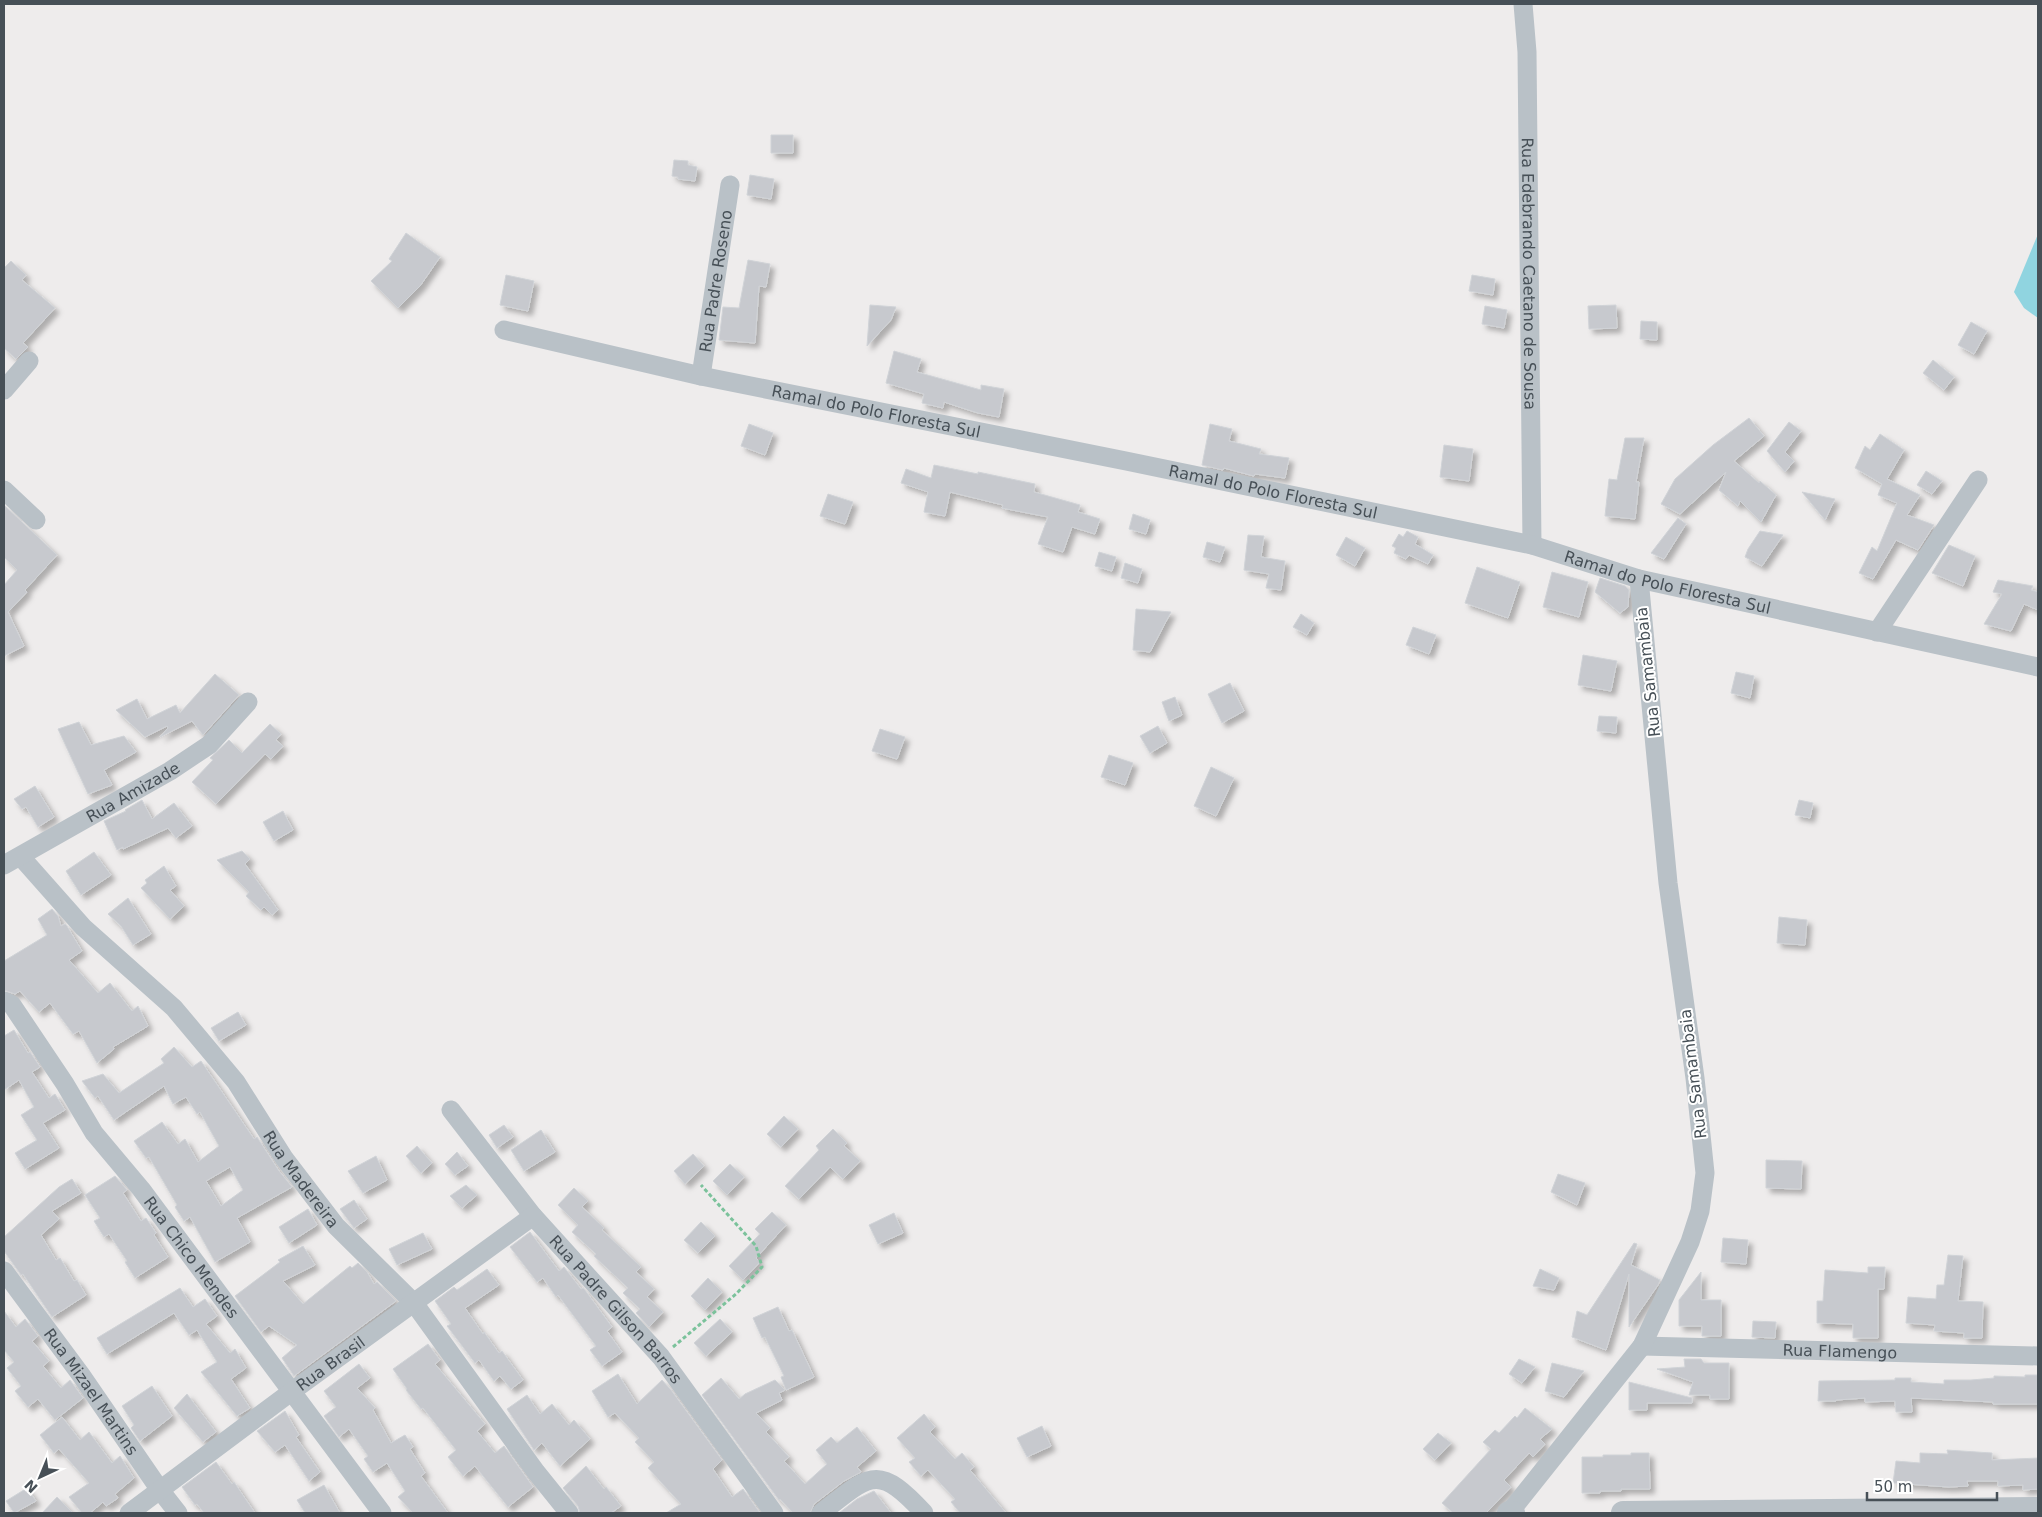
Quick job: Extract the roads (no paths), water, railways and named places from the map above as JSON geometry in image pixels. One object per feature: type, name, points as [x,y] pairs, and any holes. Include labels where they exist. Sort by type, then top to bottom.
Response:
[{"type":"street","name":"Rua Edebrando Caetano de Sousa","points":[[1524,4],[1527,52],[1532,545]]},
{"type":"street","name":"Rua Padre Roseno","points":[[700,376],[730,185]]},
{"type":"street","name":"Ramal do Polo Floresta Sul","points":[[504,330],[700,376],[1126,461],[1532,545],[1639,579],[2038,667]]},
{"type":"street","points":[[4,390],[29,361]]},
{"type":"street","points":[[1876,632],[1978,480]]},
{"type":"street","points":[[4,490],[36,520]]},
{"type":"street","name":"Rua Samambaia","points":[[1509,1513],[1642,1346],[1690,1242],[1700,1211],[1705,1173],[1668,883],[1639,579]]},
{"type":"street","name":"Rua Amizade","points":[[4,865],[186,761],[209,745],[248,702]]},
{"type":"street","name":"Rua Madereira","points":[[21,857],[83,926],[174,1008],[236,1082],[284,1158],[336,1226],[414,1303],[536,1472],[569,1513]]},
{"type":"street","name":"Rua Chico Mendes","points":[[4,1001],[12,1005],[65,1084],[94,1133],[141,1189],[290,1392],[382,1513]]},
{"type":"street","name":"Rua Padre Gilson Barros","points":[[451,1110],[533,1216],[661,1357],[774,1513]]},
{"type":"street","name":"Rua Brasil","points":[[129,1513],[290,1392],[533,1216]]},
{"type":"street","name":"Rua Mizael Martins","points":[[4,1271],[81,1375],[178,1513]]},
{"type":"street","name":"Rua Flamengo","points":[[1642,1346],[2038,1356]]},
{"type":"street","points":[[821,1513],[850,1490],[869,1480],[881,1478],[891,1482],[924,1513]]},
{"type":"street","points":[[1623,1513],[2038,1509]]},
{"type":"water","points":[[2038,234],[2038,318],[2024,308],[2014,292]]}]
